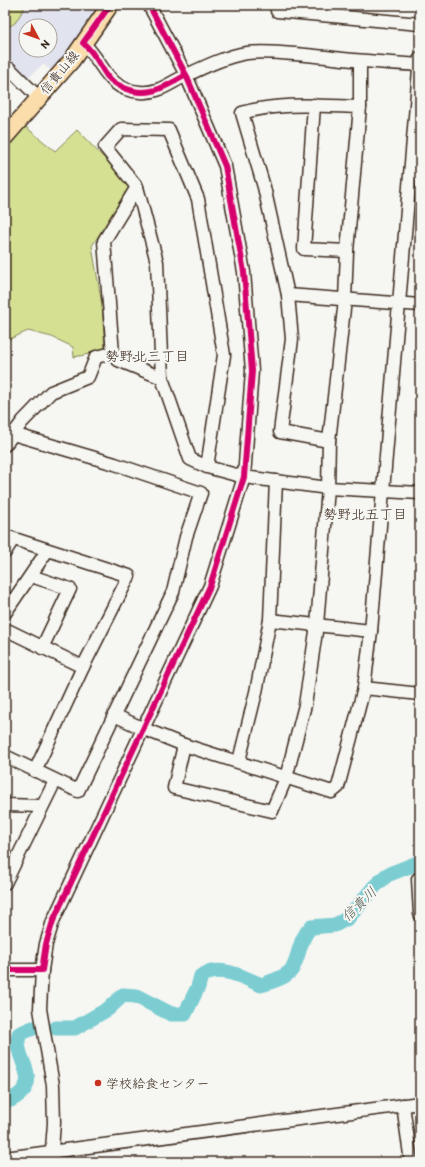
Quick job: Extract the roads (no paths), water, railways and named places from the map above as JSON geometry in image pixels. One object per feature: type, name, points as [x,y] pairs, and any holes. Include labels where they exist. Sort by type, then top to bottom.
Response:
[{"type":"main road","name":"信貴山線","points":[[5,136],[72,60],[110,5]]},
{"type":"street","points":[[52,1157],[54,1123],[53,1085],[40,1009],[42,970],[46,944],[53,921],[210,586],[244,477],[252,371],[244,272],[225,166],[186,75],[149,5]]},
{"type":"street","points":[[278,5],[277,11],[420,24]]},
{"type":"street","points":[[83,43],[93,51],[105,74],[116,84],[139,92],[151,92],[164,89],[186,75],[206,66],[248,53],[293,54],[420,65]]},
{"type":"street","points":[[114,715],[184,745],[239,761],[286,778],[332,792],[338,787],[364,688],[371,630],[420,58]]},
{"type":"street","points":[[184,745],[174,788],[272,811],[286,778],[305,705],[317,626],[328,488],[329,441],[345,300],[346,251],[360,107],[360,61]]},
{"type":"street","points":[[7,65],[38,97]]},
{"type":"street","points":[[329,441],[280,432],[292,339],[288,295],[264,187],[242,113],[256,109],[314,105],[360,107]]},
{"type":"street","points":[[314,105],[304,249],[346,251]]},
{"type":"street","points":[[206,467],[224,355],[198,200],[170,130],[121,129],[105,147],[137,187],[158,262],[162,378],[190,459],[206,467],[244,477],[328,488],[420,493]]},
{"type":"street","points":[[137,187],[104,241],[113,353],[118,360],[162,378]]},
{"type":"street","points":[[288,295],[420,305]]},
{"type":"street","points":[[5,445],[51,392],[88,377],[96,357],[113,353]]},
{"type":"street","points":[[5,756],[78,791],[173,592],[186,537],[201,494],[115,464],[13,434]]},
{"type":"street","points":[[239,761],[256,692],[270,620],[276,481]]},
{"type":"street","points":[[5,552],[9,537],[47,551],[129,576],[83,667],[35,771]]},
{"type":"street","points":[[5,613],[47,551]]},
{"type":"street","points":[[31,576],[70,588],[42,648]]},
{"type":"street","points":[[270,620],[317,626],[371,630]]},
{"type":"street","points":[[5,629],[83,667]]},
{"type":"street","points":[[364,688],[420,694]]},
{"type":"street","points":[[5,883],[11,859],[55,781]]},
{"type":"street","points":[[5,805],[42,806]]},
{"type":"street","points":[[420,878],[418,879],[417,890],[420,914]]},
{"type":"street","points":[[5,970],[42,970]]},
{"type":"street","points":[[5,1158],[52,1157],[420,1103]]},
{"type":"street","points":[[404,1105],[411,1162]]},
{"type":"waterway","name":"信貴川","points":[[56,1028],[75,1028],[108,1009],[123,995],[136,996],[171,1014],[185,1014],[198,987],[201,976],[216,971],[224,971],[239,975],[261,985],[278,979],[286,975],[292,969],[304,937],[311,927],[335,925],[348,918],[374,887],[387,875],[420,862]]},
{"type":"waterway","name":"信貴川","points":[[5,1097],[11,1100],[21,1093],[26,1085],[28,1077],[18,1044],[19,1034],[33,1028]]},
{"type":"place","name":"学校給食センター","points":[[98,1083]]},
{"type":"district","name":"勢野北三丁目","points":[[147,356]]},
{"type":"district","name":"勢野北五丁目","points":[[365,514]]}]
